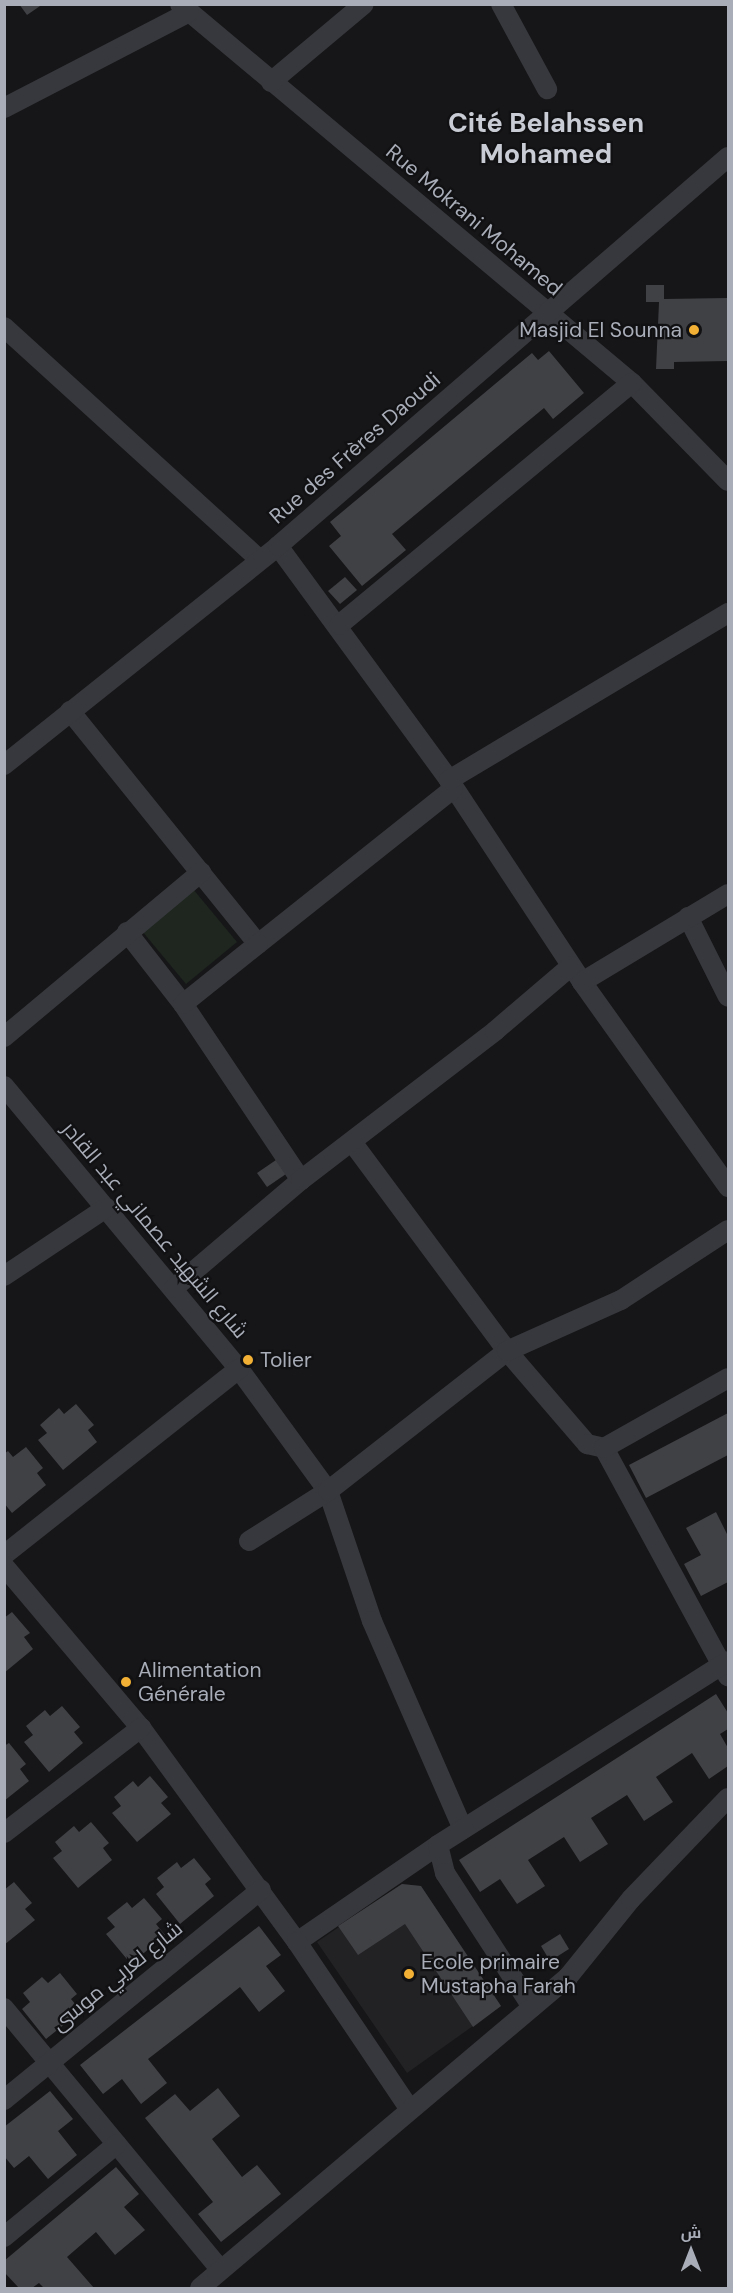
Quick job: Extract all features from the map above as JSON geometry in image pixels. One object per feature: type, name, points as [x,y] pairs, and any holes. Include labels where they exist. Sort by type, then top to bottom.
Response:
[{"type":"street","points":[[271,82],[364,4]]},
{"type":"street","points":[[501,4],[547,89]]},
{"type":"street","points":[[4,108],[184,8]]},
{"type":"street","name":"Rue Mokrani Mohamed","points":[[184,8],[632,383],[729,481]]},
{"type":"street","name":"Rue des Frères Daoudi","points":[[4,765],[278,546],[729,157]]},
{"type":"street","points":[[4,327],[260,560]]},
{"type":"street","points":[[339,625],[632,383]]},
{"type":"street","points":[[278,546],[339,625],[451,784],[577,974],[729,1187]]},
{"type":"street","points":[[183,1004],[451,784],[729,613]]},
{"type":"street","points":[[70,711],[258,944]]},
{"type":"street","points":[[4,1037],[201,872]]},
{"type":"street","points":[[174,1288],[301,1180],[577,974],[729,894]]},
{"type":"street","points":[[688,917],[729,997]]},
{"type":"street","points":[[127,932],[183,1004],[301,1180]]},
{"type":"street","name":"شارع الشهيد عصماني عبد القادر","points":[[4,1086],[239,1369],[328,1491],[372,1621],[463,1829]]},
{"type":"street","points":[[352,1142],[507,1351],[587,1444],[604,1448],[729,1378]]},
{"type":"street","points":[[4,1276],[105,1208]]},
{"type":"street","points":[[249,1540],[328,1491],[507,1351],[621,1300],[729,1230]]},
{"type":"street","points":[[4,1555],[239,1369]]},
{"type":"street","points":[[297,1942],[463,1829],[727,1667],[604,1448]]},
{"type":"street","points":[[4,1566],[141,1728],[261,1890],[408,2108]]},
{"type":"street","points":[[4,1833],[141,1728]]},
{"type":"street","points":[[200,2289],[220,2269],[408,2108],[568,1977],[631,1899],[729,1797]]},
{"type":"street","points":[[438,1845],[445,1874],[532,2007]]},
{"type":"street","name":"شارع لعربي موسى","points":[[4,2100],[261,1890]]},
{"type":"street","points":[[4,2008],[220,2269]]},
{"type":"street","points":[[4,2237],[117,2144]]},
{"type":"shaded area","points":[[193,889],[237,942],[186,984],[142,931]]},
{"type":"shaded area","name":"Ecole primaire Mustapha Farah","points":[[402,1884],[421,1886],[501,2006],[407,2073],[317,1942]]},
{"type":"building","points":[[19,4],[43,4],[27,15]]},
{"type":"building","name":"Masjid El Sounna","points":[[646,285],[664,285],[664,299],[728,298],[728,361],[674,362],[674,369],[656,369],[659,302],[646,302]]},
{"type":"building","points":[[549,351],[584,393],[553,419],[544,408],[392,534],[406,550],[362,586],[329,546],[341,536],[330,522],[532,353],[538,360]]},
{"type":"building","points":[[345,577],[357,590],[340,604],[328,591]]},
{"type":"building","points":[[276,1160],[286,1174],[267,1187],[257,1173]]},
{"type":"building","points":[[76,1404],[94,1425],[88,1430],[97,1442],[63,1470],[38,1440],[47,1433],[40,1425],[59,1408],[64,1414]]},
{"type":"building","points":[[728,1413],[728,1455],[646,1498],[629,1465]]},
{"type":"building","points":[[26,1447],[43,1468],[37,1473],[46,1485],[12,1513],[4,1503],[4,1454],[8,1451],[13,1457]]},
{"type":"building","points":[[716,1512],[728,1536],[728,1582],[701,1596],[684,1564],[701,1555],[686,1528]]},
{"type":"building","points":[[12,1612],[30,1633],[24,1637],[33,1649],[4,1673],[4,1618]]},
{"type":"building","points":[[716,1694],[728,1713],[728,1729],[720,1734],[728,1748],[728,1766],[709,1779],[692,1753],[656,1777],[673,1802],[644,1821],[627,1795],[591,1818],[608,1844],[580,1862],[564,1837],[528,1860],[545,1886],[517,1904],[500,1879],[480,1892],[459,1860]]},
{"type":"building","points":[[62,1706],[80,1727],[74,1732],[83,1743],[49,1772],[24,1742],[33,1735],[26,1726],[45,1710],[50,1716]]},
{"type":"building","points":[[9,1743],[26,1764],[20,1769],[29,1781],[4,1801],[4,1746]]},
{"type":"building","points":[[150,1776],[168,1797],[161,1803],[171,1814],[137,1842],[112,1813],[121,1806],[114,1797],[133,1781],[138,1787]]},
{"type":"building","points":[[91,1822],[109,1843],[103,1848],[112,1860],[78,1888],[53,1858],[62,1851],[55,1842],[74,1826],[79,1832]]},
{"type":"building","points":[[194,1858],[211,1879],[205,1884],[214,1896],[180,1924],[156,1894],[164,1887],[157,1878],[177,1862],[181,1868]]},
{"type":"building","points":[[14,1882],[32,1903],[25,1909],[35,1920],[4,1945],[4,1890]]},
{"type":"building","points":[[402,1884],[421,1886],[501,2006],[473,2027],[405,1924],[358,1955],[338,1926]]},
{"type":"building","points":[[144,1898],[162,1919],[156,1924],[165,1935],[131,1964],[106,1934],[115,1927],[107,1918],[127,1902],[132,1908]]},
{"type":"building","points":[[259,1926],[281,1955],[266,1966],[285,1991],[259,2012],[240,1987],[148,2059],[167,2083],[141,2104],[122,2079],[103,2094],[80,2065]]},
{"type":"building","points":[[560,1934],[569,1949],[550,1961],[541,1946]]},
{"type":"building","points":[[60,1973],[77,1994],[71,1999],[81,2011],[46,2039],[22,2009],[30,2002],[23,1993],[42,1977],[48,1983]]},
{"type":"building","points":[[218,2088],[240,2116],[212,2139],[242,2177],[257,2165],[281,2194],[221,2242],[198,2214],[213,2202],[145,2118],[175,2094],[190,2111]]},
{"type":"building","points":[[50,2091],[73,2119],[58,2131],[77,2155],[48,2179],[29,2156],[14,2168],[4,2156],[4,2127]]},
{"type":"building","points":[[116,2167],[139,2194],[124,2207],[145,2230],[115,2255],[96,2232],[67,2257],[94,2288],[44,2288],[39,2283],[32,2288],[19,2288],[4,2272],[4,2261]]},
{"type":"place","name":"Masjid El Sounna","points":[[694,330]]},
{"type":"place","name":"Tolier","points":[[248,1360]]},
{"type":"place","name":"Alimentation Générale","points":[[126,1682]]},
{"type":"place","name":"Ecole primaire Mustapha Farah","points":[[409,1974]]},
{"type":"district","name":"Cité Belahssen Mohamed","points":[[546,138]]}]
